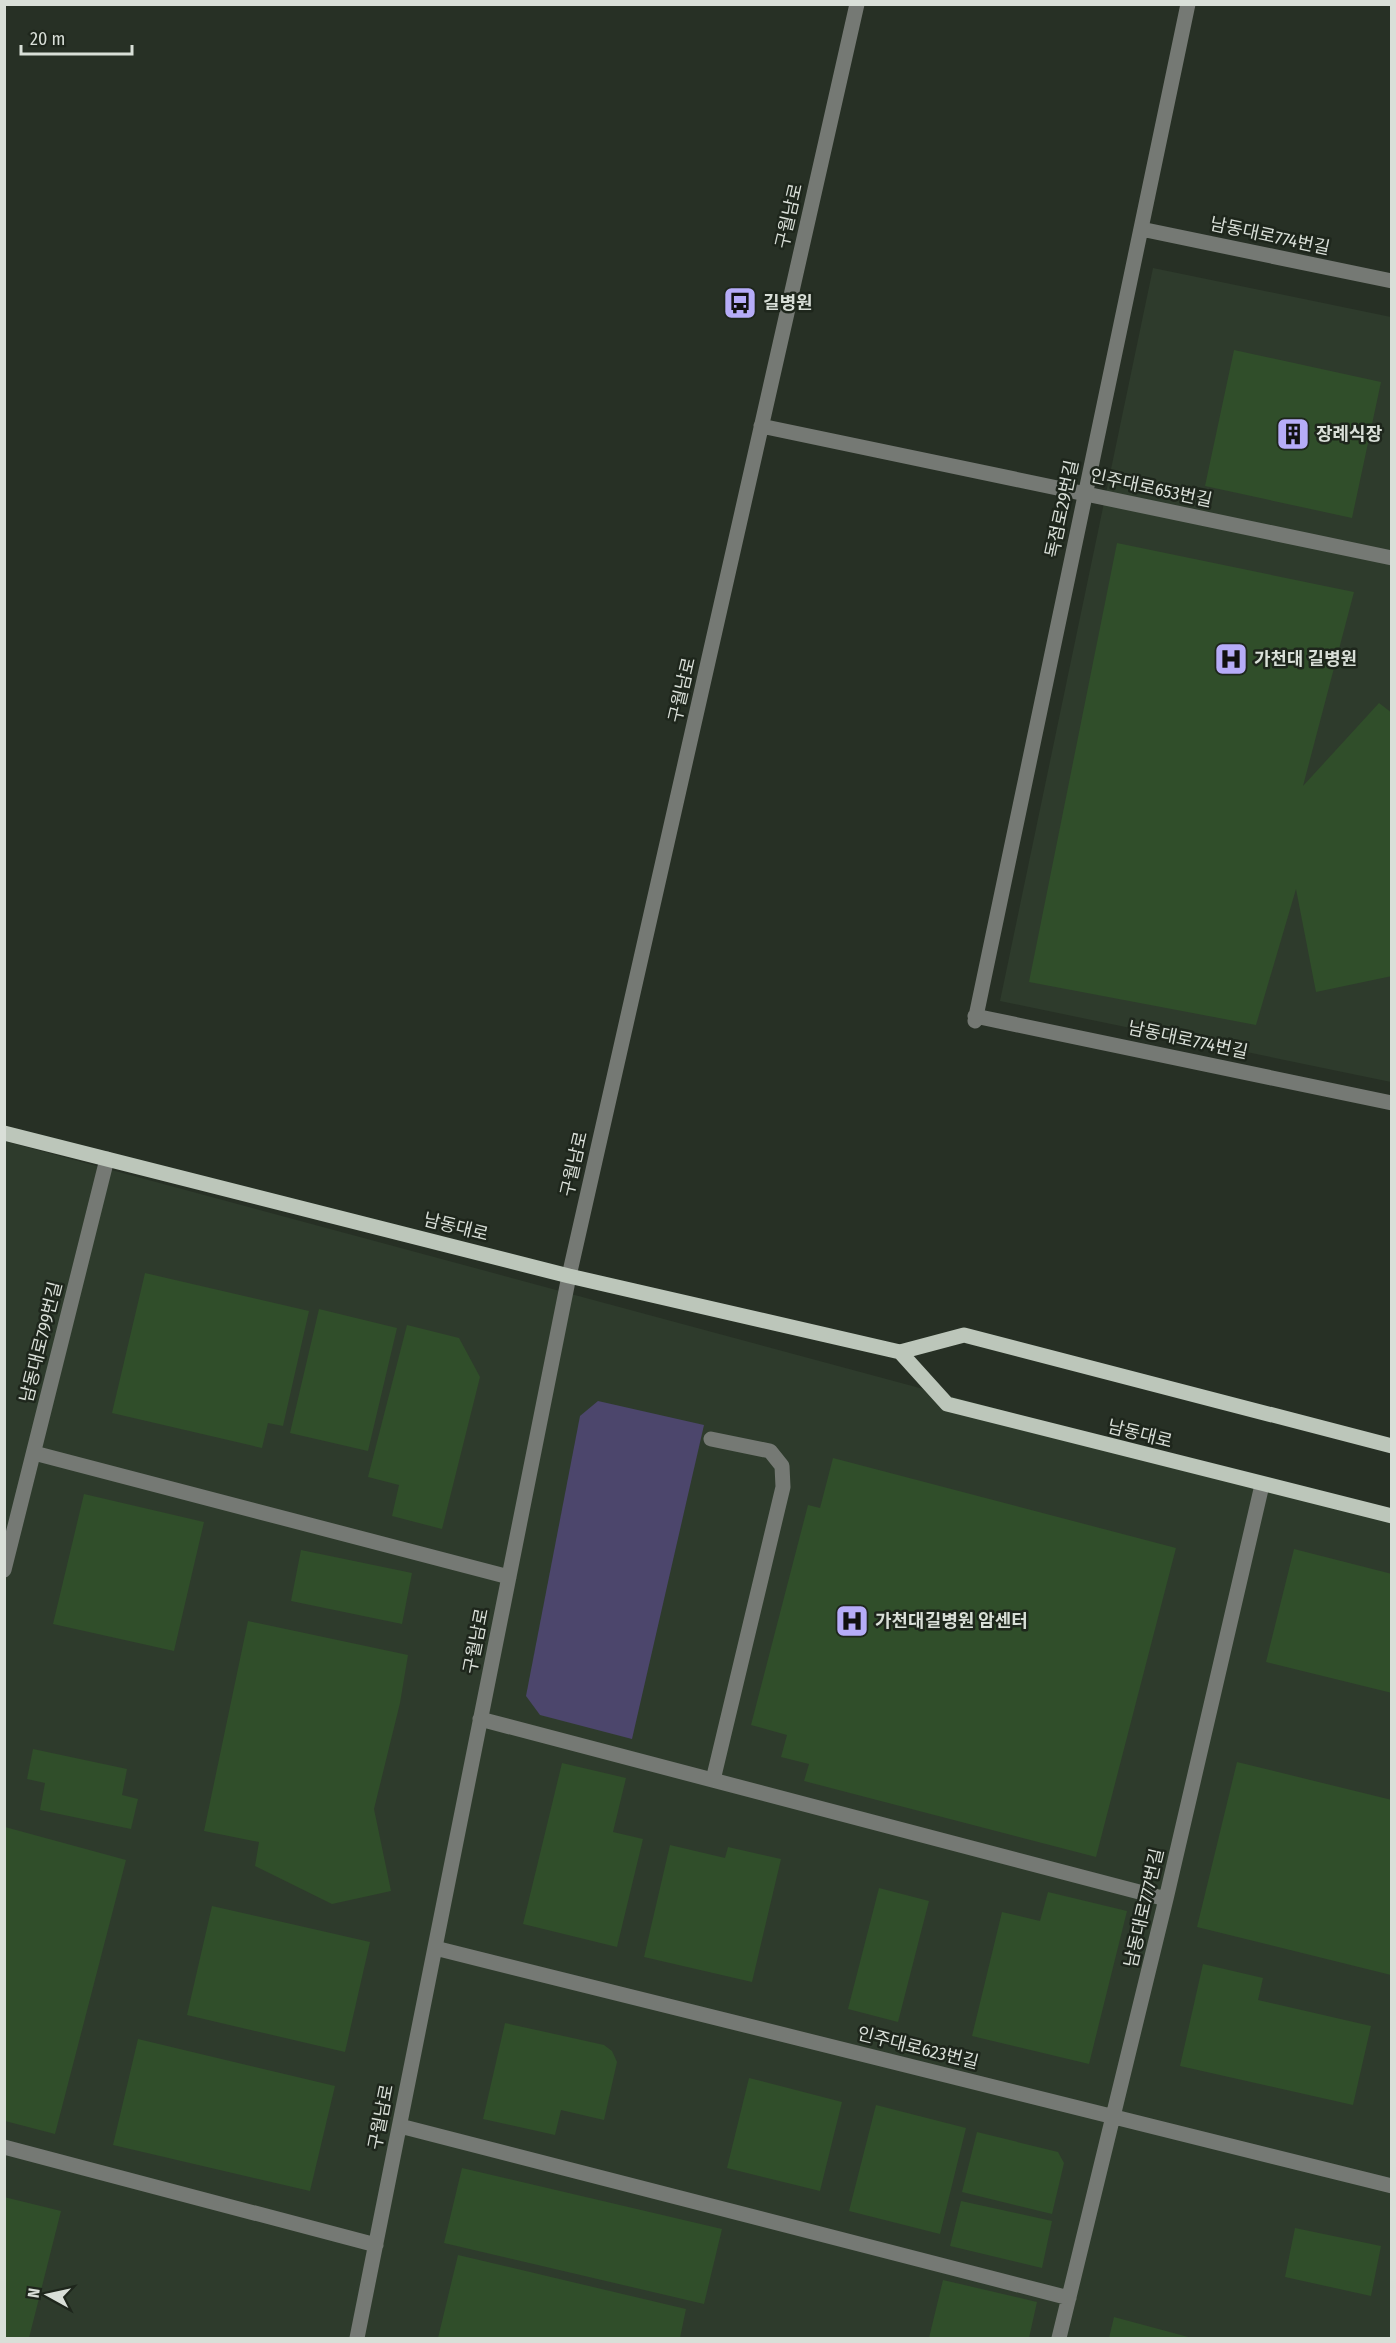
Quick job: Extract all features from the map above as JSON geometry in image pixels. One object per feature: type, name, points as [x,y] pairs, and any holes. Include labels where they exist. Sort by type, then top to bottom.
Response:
[{"type":"main road","name":"남동대로","points":[[4,1133],[569,1276],[900,1352],[964,1335],[1392,1446]]},
{"type":"main road","name":"남동대로","points":[[900,1352],[947,1404],[1392,1516]]},
{"type":"street","name":"구월남로","points":[[357,2338],[569,1276],[857,4]]},
{"type":"street","name":"독점로29번길","points":[[975,1018],[1188,4]]},
{"type":"street","name":"남동대로774번길","points":[[1141,229],[1392,281]]},
{"type":"street","name":"인주대로653번길","points":[[761,426],[1392,558]]},
{"type":"street","name":"남동대로774번길","points":[[975,1018],[1392,1103]]},
{"type":"street","name":"남동대로799번길","points":[[4,1570],[107,1159]]},
{"type":"street","points":[[711,1439],[770,1451],[782,1466],[783,1487],[713,1780]]},
{"type":"street","points":[[34,1453],[509,1577]]},
{"type":"street","name":"남동대로777번길","points":[[1059,2338],[1166,1899],[1262,1485]]},
{"type":"street","points":[[480,1719],[1166,1899]]},
{"type":"street","name":"인주대로623번길","points":[[435,1948],[1392,2186]]},
{"type":"street","points":[[400,2126],[1069,2298]]},
{"type":"street","points":[[4,2147],[376,2245]]},
{"type":"shaded area","name":"가천대 길병원","points":[[1153,268],[1391,317],[1391,1082],[1000,1001]]},
{"type":"shaded area","points":[[4,1141],[1391,1515],[1391,2338],[5,2338]]},
{"type":"shaded area","points":[[598,1401],[704,1425],[632,1739],[540,1715],[526,1696],[580,1416]]},
{"type":"building","name":"장례식장","points":[[1234,350],[1381,382],[1352,518],[1205,486]]},
{"type":"building","points":[[1117,543],[1354,592],[1303,786],[1379,703],[1392,713],[1392,976],[1316,992],[1296,889],[1256,1025],[1029,982]]},
{"type":"building","points":[[145,1273],[309,1311],[283,1426],[268,1423],[262,1448],[112,1413]]},
{"type":"building","points":[[319,1309],[397,1328],[368,1451],[290,1433]]},
{"type":"building","points":[[407,1325],[459,1338],[480,1377],[442,1529],[392,1516],[399,1485],[368,1477]]},
{"type":"building","points":[[833,1458],[1176,1548],[1096,1857],[804,1781],[809,1764],[781,1757],[787,1735],[751,1725],[808,1505],[820,1508]]},
{"type":"building","points":[[84,1494],[204,1522],[174,1651],[53,1624]]},
{"type":"building","points":[[1294,1549],[1392,1574],[1392,1693],[1266,1662]]},
{"type":"building","points":[[301,1550],[412,1573],[402,1624],[291,1601]]},
{"type":"building","points":[[248,1621],[408,1655],[400,1703],[374,1809],[391,1891],[332,1904],[255,1866],[259,1842],[204,1831]]},
{"type":"building","points":[[33,1749],[127,1769],[122,1795],[138,1799],[131,1829],[40,1810],[45,1783],[27,1779]]},
{"type":"building","points":[[1237,1762],[1392,1800],[1391,1975],[1197,1927]]},
{"type":"building","points":[[562,1763],[626,1778],[613,1832],[643,1839],[617,1947],[523,1924]]},
{"type":"building","points":[[5,1827],[126,1860],[55,2134],[5,2121]]},
{"type":"building","points":[[670,1845],[725,1858],[728,1847],[781,1859],[752,1982],[644,1957]]},
{"type":"building","points":[[879,1888],[929,1901],[898,2022],[848,2009]]},
{"type":"building","points":[[1048,1892],[1127,1911],[1089,2064],[972,2036],[1002,1912],[1040,1921]]},
{"type":"building","points":[[212,1906],[370,1942],[345,2052],[187,2015]]},
{"type":"building","points":[[1203,1964],[1263,1978],[1258,2000],[1371,2026],[1353,2105],[1180,2066]]},
{"type":"building","points":[[505,2023],[604,2045],[612,2051],[617,2062],[604,2120],[561,2110],[555,2135],[483,2119]]},
{"type":"building","points":[[138,2039],[335,2086],[310,2191],[113,2145]]},
{"type":"building","points":[[749,2078],[842,2102],[820,2191],[727,2168]]},
{"type":"building","points":[[876,2105],[966,2128],[940,2234],[849,2211]]},
{"type":"building","points":[[977,2132],[1058,2152],[1064,2163],[1052,2214],[962,2192]]},
{"type":"building","points":[[462,2168],[722,2229],[704,2304],[444,2243]]},
{"type":"building","points":[[4,2197],[61,2211],[29,2338],[4,2338]]},
{"type":"building","points":[[961,2201],[1052,2221],[1042,2268],[950,2246]]},
{"type":"building","points":[[1295,2228],[1381,2246],[1371,2296],[1285,2277]]},
{"type":"building","points":[[458,2255],[686,2309],[680,2338],[438,2338]]},
{"type":"building","points":[[943,2280],[1037,2302],[1029,2338],[929,2338]]},
{"type":"building","points":[[1114,2317],[1192,2338],[1109,2338]]},
{"type":"place","name":"길병원","points":[[740,303]]},
{"type":"place","name":"장례식장","points":[[1293,434]]},
{"type":"place","name":"가천대 길병원","points":[[1231,659]]},
{"type":"place","name":"가천대길병원 암센터","points":[[852,1621]]}]
